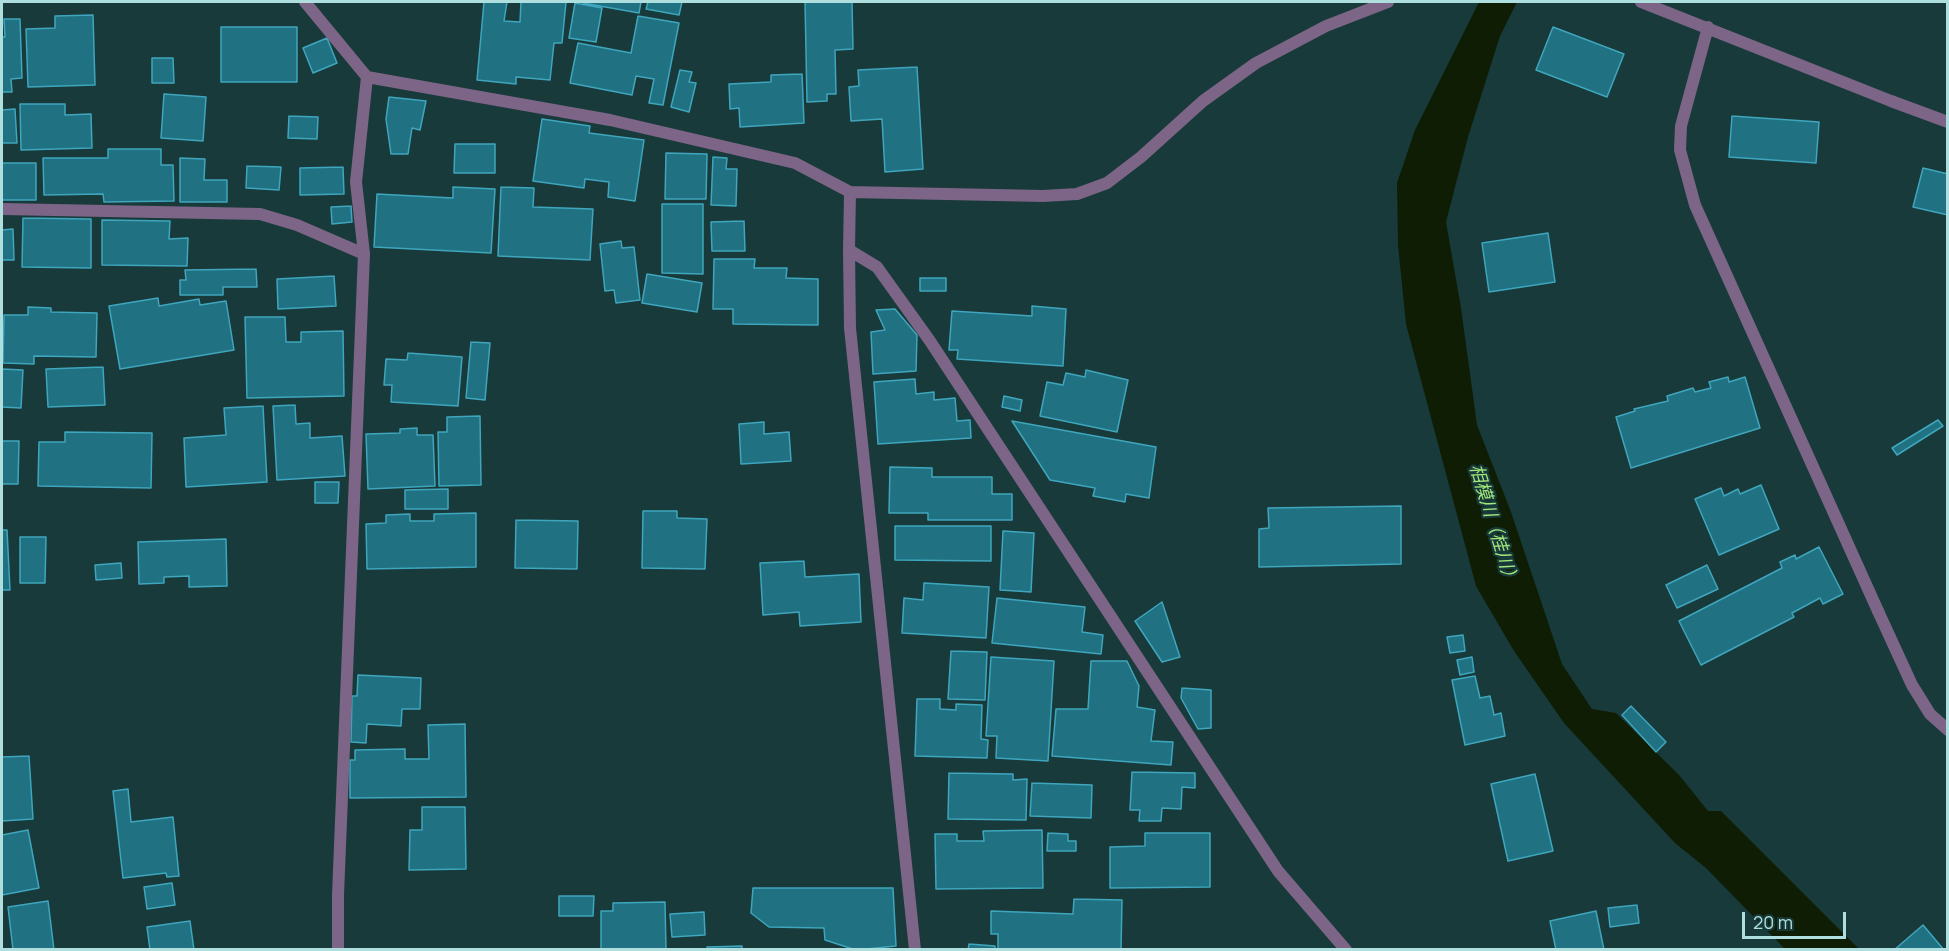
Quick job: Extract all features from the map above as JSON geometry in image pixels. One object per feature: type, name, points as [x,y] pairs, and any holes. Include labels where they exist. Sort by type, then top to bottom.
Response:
[{"type":"street","points":[[305,2],[367,77],[610,120],[726,147],[795,164],[850,192],[1043,196],[1077,194],[1107,183],[1141,157],[1203,101],[1256,63],[1371,5],[1388,2]]},
{"type":"street","points":[[1641,2],[1947,122]]},
{"type":"street","points":[[1708,27],[1681,126],[1680,150],[1695,205],[1912,685],[1930,714],[1947,730]]},
{"type":"street","points":[[338,950],[338,895],[364,254],[356,182],[367,77]]},
{"type":"street","points":[[850,192],[850,328],[915,950]]},
{"type":"street","points":[[2,208],[260,214],[297,225],[364,254]]},
{"type":"street","points":[[849,250],[877,267],[930,341],[1278,871],[1346,950]]},
{"type":"water","name":"相模川（桂川）","points":[[1479,2],[1517,2],[1500,36],[1468,137],[1446,222],[1461,308],[1477,425],[1511,512],[1562,664],[1592,709],[1616,713],[1679,775],[1708,811],[1721,811],[1859,949],[1785,949],[1706,868],[1675,843],[1564,723],[1514,651],[1476,586],[1406,324],[1398,245],[1397,183],[1415,130]]},
{"type":"building","points":[[484,2],[507,2],[504,21],[520,22],[521,2],[566,2],[562,43],[554,43],[550,80],[516,77],[516,84],[477,80]]},
{"type":"building","points":[[583,2],[641,2],[639,13]]},
{"type":"building","points":[[648,2],[682,2],[679,15],[646,9]]},
{"type":"building","points":[[805,2],[852,2],[853,49],[835,50],[836,94],[827,94],[827,101],[807,102]]},
{"type":"building","points":[[575,3],[602,8],[596,42],[569,38]]},
{"type":"building","points":[[93,15],[95,85],[28,87],[26,29],[55,28],[55,16]]},
{"type":"building","points":[[638,16],[679,23],[663,105],[649,103],[654,79],[636,76],[632,95],[570,83],[578,43],[631,53]]},
{"type":"building","points":[[4,19],[20,19],[22,78],[11,79],[12,92],[2,92]]},
{"type":"building","points":[[221,27],[297,27],[297,82],[221,82]]},
{"type":"building","points":[[1553,27],[1624,54],[1607,97],[1536,70]]},
{"type":"building","points":[[327,38],[337,63],[313,73],[303,48]]},
{"type":"building","points":[[152,58],[173,58],[174,83],[152,83]]},
{"type":"building","points":[[917,67],[923,169],[885,172],[882,119],[851,121],[849,87],[859,86],[858,70]]},
{"type":"building","points":[[680,70],[692,72],[689,82],[696,83],[689,112],[671,107]]},
{"type":"building","points":[[802,74],[804,123],[740,127],[739,108],[730,109],[729,84],[771,82],[771,75]]},
{"type":"building","points":[[164,94],[206,97],[203,141],[161,138]]},
{"type":"building","points":[[389,97],[426,101],[420,130],[412,128],[408,154],[391,154],[386,119]]},
{"type":"building","points":[[20,104],[65,104],[65,115],[91,114],[92,148],[21,150]]},
{"type":"building","points":[[15,109],[17,143],[2,143],[2,110]]},
{"type":"building","points":[[289,116],[318,117],[317,139],[288,138]]},
{"type":"building","points":[[1732,116],[1819,122],[1816,163],[1729,157]]},
{"type":"building","points":[[542,119],[590,126],[589,133],[644,140],[635,201],[608,197],[609,182],[585,179],[584,188],[533,181]]},
{"type":"building","points":[[455,144],[495,144],[495,173],[454,173]]},
{"type":"building","points":[[108,149],[161,149],[161,165],[173,165],[174,201],[104,202],[103,194],[44,195],[43,158],[108,158]]},
{"type":"building","points":[[666,153],[707,154],[706,199],[665,199]]},
{"type":"building","points":[[713,157],[727,158],[726,169],[737,169],[736,206],[711,205]]},
{"type":"building","points":[[180,158],[205,159],[204,180],[227,180],[227,202],[180,202]]},
{"type":"building","points":[[2,163],[36,163],[36,200],[2,200]]},
{"type":"building","points":[[247,166],[281,167],[279,190],[246,188]]},
{"type":"building","points":[[343,167],[344,194],[300,195],[300,168]]},
{"type":"building","points":[[1923,168],[1948,174],[1948,215],[1913,207]]},
{"type":"building","points":[[453,187],[495,189],[491,253],[374,247],[377,194],[453,198]]},
{"type":"building","points":[[501,187],[534,188],[533,207],[593,209],[590,260],[498,256]]},
{"type":"building","points":[[662,204],[703,204],[703,274],[662,273]]},
{"type":"building","points":[[351,206],[352,222],[332,224],[331,207]]},
{"type":"building","points":[[23,218],[91,219],[91,268],[22,267]]},
{"type":"building","points":[[102,220],[170,221],[169,239],[188,238],[187,266],[102,265]]},
{"type":"building","points":[[744,221],[745,251],[712,251],[711,222]]},
{"type":"building","points":[[13,229],[14,260],[2,260],[2,230]]},
{"type":"building","points":[[1548,233],[1555,282],[1489,292],[1482,243]]},
{"type":"building","points":[[621,241],[622,248],[634,247],[640,300],[616,303],[614,290],[605,291],[600,244]]},
{"type":"building","points":[[714,259],[755,259],[754,268],[787,268],[786,278],[818,279],[818,325],[733,324],[733,309],[713,309]]},
{"type":"building","points":[[256,269],[257,287],[223,287],[223,295],[180,295],[180,280],[186,280],[185,270]]},
{"type":"building","points":[[647,274],[702,283],[697,312],[642,303]]},
{"type":"building","points":[[334,276],[336,306],[278,309],[277,279]]},
{"type":"building","points":[[920,278],[946,278],[946,291],[920,291]]},
{"type":"building","points":[[158,298],[159,306],[199,299],[200,305],[226,301],[234,350],[120,369],[109,306]]},
{"type":"building","points":[[1032,306],[1066,309],[1063,366],[957,359],[958,350],[949,350],[952,311],[1032,316]]},
{"type":"building","points":[[28,307],[51,308],[51,312],[97,313],[96,357],[34,356],[34,364],[3,363],[4,315],[28,315]]},
{"type":"building","points":[[895,309],[917,335],[916,371],[873,374],[871,332],[885,330],[876,310]]},
{"type":"building","points":[[245,317],[285,317],[286,342],[301,342],[301,332],[343,331],[344,396],[247,398]]},
{"type":"building","points":[[471,342],[490,343],[485,400],[466,398]]},
{"type":"building","points":[[408,353],[462,357],[458,406],[391,402],[392,385],[384,385],[386,359],[407,360]]},
{"type":"building","points":[[103,367],[105,405],[48,407],[46,369]]},
{"type":"building","points":[[2,369],[23,370],[21,408],[2,407]]},
{"type":"building","points":[[1086,370],[1128,380],[1117,432],[1040,416],[1047,382],[1063,385],[1066,373],[1085,377]]},
{"type":"building","points":[[1728,377],[1729,382],[1745,377],[1760,428],[1631,468],[1616,417],[1635,411],[1634,409],[1668,401],[1667,396],[1693,388],[1695,392],[1711,388],[1709,382]]},
{"type":"building","points":[[915,379],[916,394],[934,392],[934,400],[955,398],[957,421],[970,420],[971,438],[878,444],[874,382]]},
{"type":"building","points":[[1004,396],[1022,400],[1020,411],[1002,407]]},
{"type":"building","points":[[295,405],[296,424],[310,423],[310,438],[342,436],[345,476],[277,480],[273,406]]},
{"type":"building","points":[[263,406],[267,482],[186,487],[184,438],[226,435],[224,408]]},
{"type":"building","points":[[480,416],[481,485],[439,486],[438,432],[447,432],[447,417]]},
{"type":"building","points":[[1938,420],[1943,426],[1897,455],[1892,448]]},
{"type":"building","points":[[1012,421],[1156,447],[1149,498],[1126,494],[1125,502],[1093,496],[1095,488],[1050,480]]},
{"type":"building","points":[[764,422],[764,434],[789,432],[791,461],[741,464],[739,424]]},
{"type":"building","points":[[417,428],[417,435],[433,435],[435,486],[368,489],[366,434],[400,433],[400,429]]},
{"type":"building","points":[[65,432],[152,433],[151,488],[38,486],[39,442],[65,442]]},
{"type":"building","points":[[2,441],[19,441],[18,484],[2,484]]},
{"type":"building","points":[[890,467],[932,468],[932,477],[992,477],[992,494],[1012,494],[1012,520],[928,520],[928,513],[889,513]]},
{"type":"building","points":[[315,482],[339,482],[338,503],[315,503]]},
{"type":"building","points":[[1761,485],[1779,529],[1719,555],[1695,499],[1721,488],[1724,496],[1738,489],[1740,494]]},
{"type":"building","points":[[448,489],[448,509],[405,509],[405,490]]},
{"type":"building","points":[[1401,506],[1401,564],[1259,567],[1259,529],[1269,528],[1268,508]]},
{"type":"building","points":[[643,511],[677,511],[677,518],[707,519],[705,569],[642,568]]},
{"type":"building","points":[[476,513],[476,567],[367,569],[366,524],[386,523],[386,515],[410,514],[410,521],[434,521],[434,514]]},
{"type":"building","points":[[516,520],[578,521],[577,569],[515,568]]},
{"type":"building","points":[[895,526],[991,526],[991,561],[895,560]]},
{"type":"building","points":[[2,530],[7,530],[10,590],[2,590]]},
{"type":"building","points":[[1003,531],[1034,533],[1031,592],[1000,590]]},
{"type":"building","points":[[20,537],[46,537],[45,583],[20,583]]},
{"type":"building","points":[[226,539],[227,586],[189,587],[189,576],[164,577],[164,583],[139,584],[138,542]]},
{"type":"building","points":[[1819,547],[1843,594],[1823,604],[1820,598],[1792,613],[1794,617],[1701,665],[1679,621],[1782,568],[1780,562],[1795,555],[1796,559]]},
{"type":"building","points":[[804,561],[805,577],[859,574],[861,622],[800,626],[799,612],[763,615],[760,563]]},
{"type":"building","points":[[121,563],[122,578],[96,580],[95,565]]},
{"type":"building","points":[[1707,565],[1718,589],[1677,608],[1666,585]]},
{"type":"building","points":[[924,583],[989,587],[986,638],[902,633],[904,598],[923,600]]},
{"type":"building","points":[[997,598],[1085,607],[1082,632],[1103,635],[1101,654],[992,643]]},
{"type":"building","points":[[1162,602],[1180,657],[1162,662],[1135,621]]},
{"type":"building","points":[[1463,635],[1465,651],[1450,653],[1447,637]]},
{"type":"building","points":[[951,651],[987,652],[985,700],[948,699]]},
{"type":"building","points":[[991,657],[1054,661],[1048,761],[996,758],[997,736],[986,736]]},
{"type":"building","points":[[1472,657],[1474,672],[1460,675],[1457,660]]},
{"type":"building","points":[[1091,661],[1127,661],[1139,686],[1137,707],[1155,710],[1151,741],[1173,742],[1171,765],[1052,756],[1056,709],[1088,709]]},
{"type":"building","points":[[358,675],[421,678],[420,709],[402,709],[401,726],[367,724],[366,743],[351,742],[352,696],[357,696]]},
{"type":"building","points":[[1475,676],[1480,698],[1490,696],[1494,715],[1501,713],[1505,736],[1465,745],[1452,680]]},
{"type":"building","points":[[1182,688],[1211,690],[1211,728],[1198,729],[1181,698]]},
{"type":"building","points":[[917,699],[940,699],[940,709],[956,710],[956,704],[982,705],[981,739],[988,740],[987,758],[915,756]]},
{"type":"building","points":[[1631,706],[1666,742],[1656,752],[1622,715]]},
{"type":"building","points":[[465,724],[466,797],[350,798],[350,760],[355,760],[355,750],[405,749],[405,759],[429,759],[428,725]]},
{"type":"building","points":[[29,756],[33,819],[2,821],[2,757]]},
{"type":"building","points":[[1132,772],[1195,773],[1195,788],[1182,787],[1181,809],[1162,808],[1161,821],[1139,821],[1140,810],[1130,810]]},
{"type":"building","points":[[949,773],[1013,774],[1013,780],[1027,779],[1026,820],[948,819]]},
{"type":"building","points":[[1535,774],[1553,851],[1508,861],[1491,784]]},
{"type":"building","points":[[1032,783],[1092,785],[1091,818],[1030,816]]},
{"type":"building","points":[[128,789],[131,822],[173,817],[179,876],[167,877],[166,873],[123,878],[113,791]]},
{"type":"building","points":[[422,807],[465,807],[466,869],[409,870],[410,830],[422,830]]},
{"type":"building","points":[[28,830],[39,888],[2,895],[2,835]]},
{"type":"building","points":[[1042,830],[1043,888],[936,889],[935,834],[957,834],[957,841],[984,841],[983,831]]},
{"type":"building","points":[[1048,833],[1068,834],[1068,841],[1076,841],[1076,851],[1047,851]]},
{"type":"building","points":[[1145,833],[1210,833],[1210,887],[1110,888],[1110,847],[1145,846]]},
{"type":"building","points":[[172,883],[175,905],[147,909],[144,887]]},
{"type":"building","points":[[753,888],[893,888],[896,946],[856,950],[825,940],[824,928],[769,927],[751,913]]},
{"type":"building","points":[[559,896],[594,896],[593,916],[559,916]]},
{"type":"building","points":[[1074,899],[1122,900],[1121,950],[998,950],[998,934],[991,934],[991,911],[1073,914]]},
{"type":"building","points":[[48,901],[54,950],[13,950],[8,907]]},
{"type":"building","points":[[665,902],[666,950],[601,950],[601,911],[613,911],[613,903]]},
{"type":"building","points":[[1637,905],[1639,923],[1610,927],[1608,908]]},
{"type":"building","points":[[1596,911],[1604,950],[1556,950],[1550,921]]},
{"type":"building","points":[[704,912],[705,935],[672,937],[670,914]]},
{"type":"building","points":[[190,921],[194,950],[150,950],[147,927]]},
{"type":"building","points":[[1923,925],[1944,950],[1894,950]]},
{"type":"building","points":[[969,944],[995,946],[995,950],[968,950]]},
{"type":"building","points":[[742,946],[742,950],[708,950],[707,947]]}]
